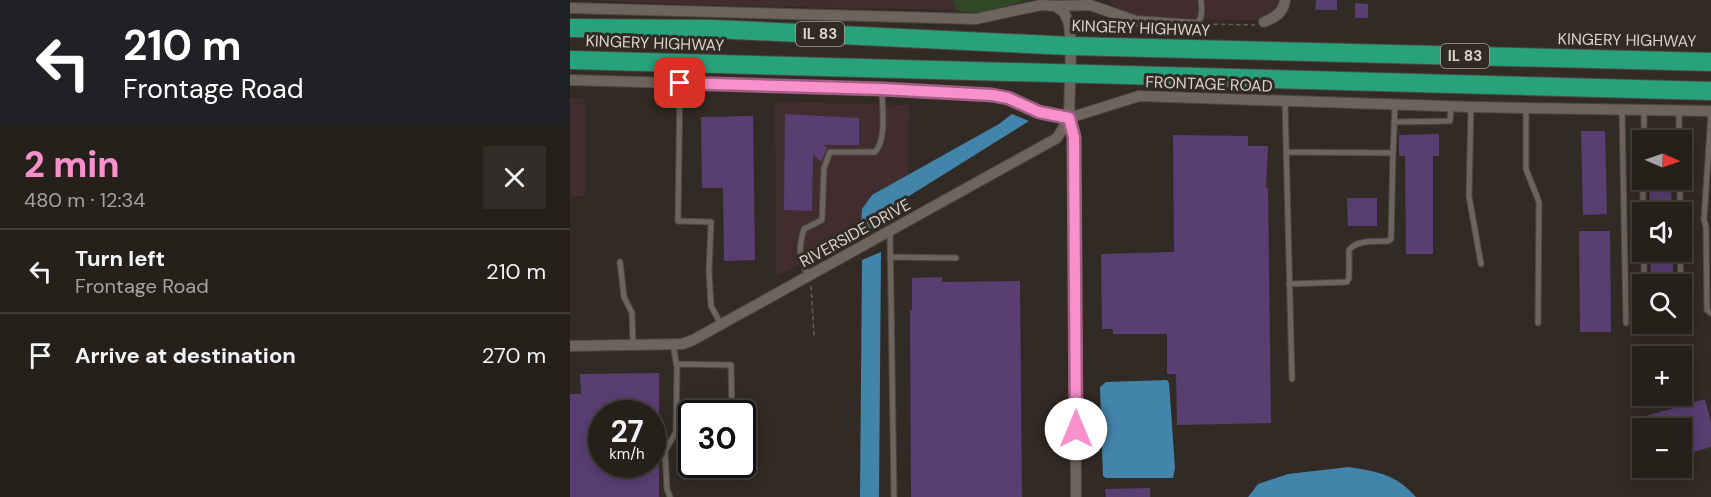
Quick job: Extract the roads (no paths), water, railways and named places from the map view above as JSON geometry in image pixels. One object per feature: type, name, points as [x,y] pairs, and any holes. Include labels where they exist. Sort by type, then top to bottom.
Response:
[{"type":"highway","name":"KINGERY HIGHWAY","points":[[570,28],[714,28],[1071,46],[1711,62]]},
{"type":"highway","name":"KINGERY HIGHWAY","points":[[570,60],[1711,91]]},
{"type":"street","points":[[1264,22],[1279,14],[1284,8],[1285,0]]},
{"type":"street","points":[[570,8],[606,4],[976,19],[1041,5],[1090,5],[1136,21],[1195,25]]},
{"type":"street","points":[[1055,6],[1064,12],[1069,24],[1071,46],[1069,118],[1074,137],[1077,497]]},
{"type":"street","name":"FRONTAGE ROAD","points":[[570,80],[882,89],[992,95],[1008,98],[1039,112],[1069,118],[1139,96],[1285,102],[1711,112]]},
{"type":"street","name":"RIVERSIDE DRIVE","points":[[570,346],[682,344],[693,340],[1057,138],[1069,118]]},
{"type":"lane","points":[[1195,25],[1202,14],[1202,0]]},
{"type":"lane","points":[[680,83],[678,222],[711,222],[709,271],[711,306],[721,324]]},
{"type":"lane","points":[[809,275],[800,258],[799,246],[804,229],[822,220],[824,168],[830,152],[875,152],[882,139],[882,89]]},
{"type":"lane","points":[[1285,102],[1292,378]]},
{"type":"lane","points":[[1289,284],[1347,282],[1350,278],[1349,250],[1353,245],[1391,239],[1395,105]]},
{"type":"lane","points":[[1394,122],[1450,121],[1451,106]]},
{"type":"lane","points":[[1471,107],[1469,196],[1481,264]]},
{"type":"lane","points":[[1526,107],[1526,169],[1539,202],[1538,323]]},
{"type":"lane","points":[[1622,109],[1626,323]]},
{"type":"lane","points":[[1644,109],[1644,130]]},
{"type":"lane","points":[[1679,130],[1680,110]]},
{"type":"lane","points":[[1711,112],[1704,219],[1707,310],[1711,313]]},
{"type":"lane","points":[[1286,152],[1393,152]]},
{"type":"lane","points":[[1706,227],[1711,233]]},
{"type":"lane","points":[[890,231],[894,497]]},
{"type":"lane","points":[[890,257],[956,258]]},
{"type":"lane","points":[[620,262],[624,297],[632,313],[633,344]]},
{"type":"lane","points":[[670,497],[667,489],[665,451],[676,432],[676,364],[673,344]]},
{"type":"lane","points":[[676,364],[731,365],[732,400]]},
{"type":"water","points":[[1012,114],[1029,121],[877,216],[877,227],[860,235],[862,209],[872,195],[999,124]]},
{"type":"water","points":[[881,252],[879,497],[860,497],[862,260]]},
{"type":"water","points":[[1167,380],[1175,468],[1173,478],[1106,478],[1103,476],[1100,387],[1106,382]]},
{"type":"water","points":[[1349,467],[1386,475],[1401,483],[1416,497],[1248,497],[1258,484],[1288,474]]}]
